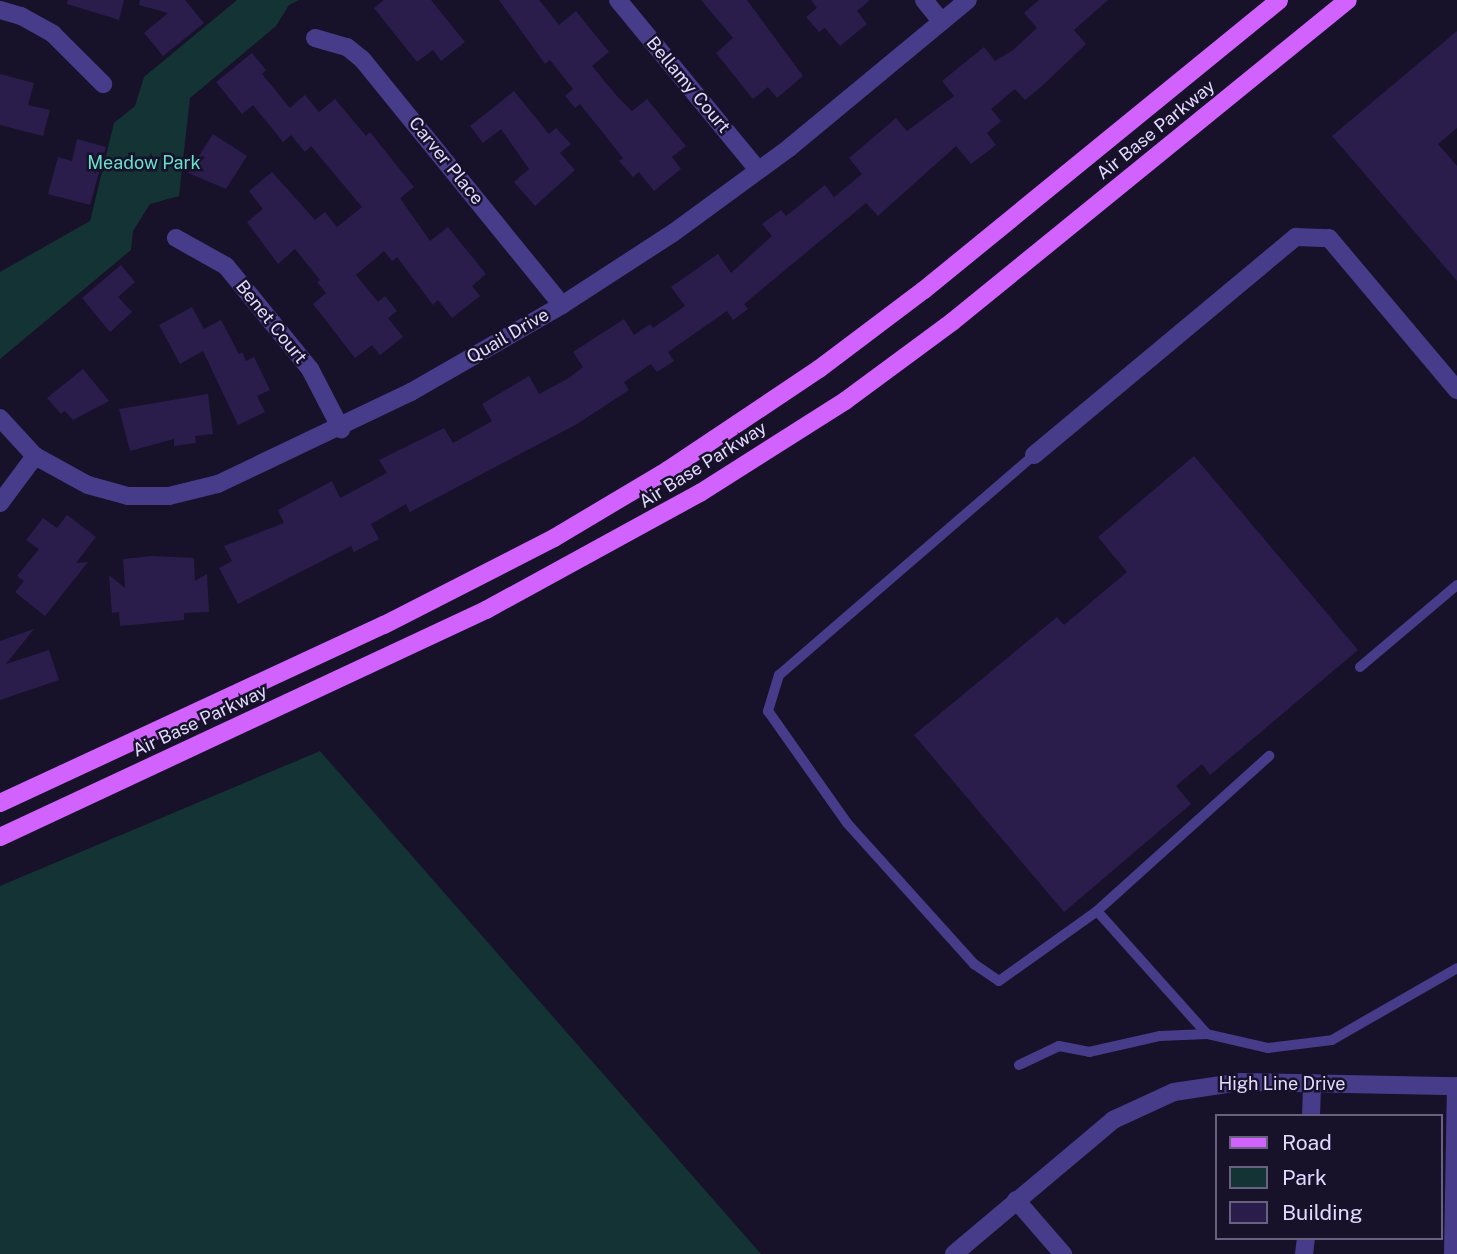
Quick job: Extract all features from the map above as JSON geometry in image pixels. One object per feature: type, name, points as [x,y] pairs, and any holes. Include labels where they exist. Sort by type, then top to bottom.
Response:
[{"type":"main road","name":"Air Base Parkway","points":[[0,803],[384,625],[554,538],[668,470],[819,369],[924,290],[1279,0]]},
{"type":"main road","name":"Air Base Parkway","points":[[0,837],[486,610],[700,493],[845,401],[952,322],[1348,0]]},
{"type":"street","name":"Bellamy Court","points":[[618,0],[758,170]]},
{"type":"street","points":[[924,0],[942,22]]},
{"type":"street","name":"Quail Drive","points":[[0,418],[35,456],[88,485],[128,495],[169,496],[218,484],[341,429],[562,305],[673,233],[758,170],[968,0]]},
{"type":"street","points":[[0,10],[21,16],[53,34],[103,84]]},
{"type":"street","name":"Carver Place","points":[[315,38],[347,47],[362,59],[562,305]]},
{"type":"street","points":[[1034,455],[1296,237],[1329,238],[1457,390]]},
{"type":"street","name":"Benet Court","points":[[176,238],[226,266],[310,369],[341,429]]},
{"type":"street","points":[[0,503],[35,456]]},
{"type":"street","points":[[1311,1114],[1312,1083]]},
{"type":"street","name":"High Line Drive","points":[[954,1254],[1113,1120],[1140,1105],[1203,1085],[1312,1083],[1456,1086]]},
{"type":"street","points":[[1453,1254],[1456,1086]]},
{"type":"street","points":[[1016,1200],[1063,1254]]},
{"type":"lane","points":[[1034,455],[779,675],[768,711],[847,823],[974,964],[999,981],[1097,911],[1269,756]]},
{"type":"lane","points":[[1360,667],[1457,585]]},
{"type":"lane","points":[[1097,911],[1207,1034]]},
{"type":"lane","points":[[1018,1065],[1059,1046],[1089,1052],[1160,1036],[1207,1034],[1268,1048],[1332,1040],[1457,968]]},
{"type":"green space","name":"Meadow Park","points":[[237,0],[299,0],[289,5],[276,26],[190,98],[179,196],[150,204],[133,231],[131,250],[0,359],[0,272],[90,221],[114,123],[135,106],[144,77]]},
{"type":"green space","points":[[320,751],[761,1254],[0,1254],[0,886]]},
{"type":"building","points":[[68,0],[124,0],[119,20],[67,4]]},
{"type":"building","points":[[140,0],[185,0],[204,23],[163,56],[144,33],[168,13],[139,5]]},
{"type":"building","points":[[384,0],[431,0],[465,42],[441,61],[433,50],[417,62],[374,8]]},
{"type":"building","points":[[499,0],[539,0],[559,25],[576,11],[609,52],[592,66],[632,111],[647,99],[686,146],[672,157],[681,169],[654,191],[639,172],[633,177],[619,161],[623,158],[580,104],[575,108],[565,96],[573,89],[550,60],[545,64]]},
{"type":"building","points":[[701,0],[747,0],[803,76],[777,98],[768,87],[753,99],[716,53],[733,38]]},
{"type":"building","points":[[811,0],[870,0],[857,11],[867,24],[840,46],[825,28],[819,32],[806,17],[817,8]]},
{"type":"building","points":[[1039,0],[1108,0],[1074,30],[1086,44],[1042,86],[1025,100],[1015,89],[991,109],[1001,121],[987,133],[996,145],[971,164],[956,146],[878,216],[866,203],[744,304],[748,309],[733,320],[727,311],[668,352],[674,361],[657,372],[651,364],[624,382],[629,390],[577,424],[410,512],[406,504],[371,524],[379,539],[354,552],[351,546],[238,604],[219,568],[232,561],[224,546],[284,523],[278,510],[332,481],[340,498],[387,473],[379,460],[444,428],[453,443],[492,421],[482,404],[529,376],[539,394],[569,378],[583,367],[573,352],[624,319],[634,335],[650,324],[653,328],[685,306],[671,287],[718,254],[731,273],[772,236],[762,224],[781,210],[786,216],[825,185],[834,197],[862,174],[849,158],[896,118],[907,131],[954,96],[942,81],[984,47],[995,61],[1013,50],[1037,28],[1024,13]]},
{"type":"building","points":[[1457,31],[1457,128],[1438,144],[1457,166],[1457,281],[1332,136]]},
{"type":"building","points":[[252,53],[266,70],[262,74],[290,108],[305,95],[319,112],[335,99],[366,136],[370,132],[414,187],[400,198],[430,241],[448,227],[486,274],[472,286],[480,296],[452,318],[438,300],[433,305],[397,257],[392,261],[384,251],[356,275],[378,302],[385,296],[397,311],[388,318],[403,337],[380,355],[372,345],[355,358],[313,304],[326,293],[317,282],[320,280],[295,249],[278,264],[247,222],[263,209],[249,191],[272,172],[315,220],[325,212],[337,227],[362,207],[311,146],[305,152],[291,135],[283,142],[253,105],[242,114],[216,82]]},
{"type":"building","points":[[0,74],[34,83],[28,105],[50,110],[43,136],[0,125]]},
{"type":"building","points":[[514,91],[549,134],[556,128],[571,144],[560,153],[575,170],[535,206],[514,182],[529,169],[501,129],[483,143],[470,126]]},
{"type":"building","points":[[213,134],[247,156],[226,189],[188,173]]},
{"type":"building","points":[[77,139],[106,147],[90,205],[48,194],[58,157],[72,161]]},
{"type":"building","points":[[121,265],[135,282],[118,297],[132,312],[110,332],[82,298]]},
{"type":"building","points":[[192,307],[204,329],[221,320],[239,354],[242,352],[246,361],[254,357],[270,390],[257,396],[265,412],[238,425],[203,351],[180,364],[159,325]]},
{"type":"building","points":[[83,369],[109,401],[73,420],[65,411],[61,414],[47,398]]},
{"type":"building","points":[[208,394],[213,434],[195,436],[196,443],[174,446],[174,439],[130,451],[119,409]]},
{"type":"building","points":[[1194,456],[1358,650],[1210,775],[1202,764],[1176,786],[1191,804],[1064,912],[914,735],[1057,617],[1064,625],[1127,572],[1098,537]]},
{"type":"building","points":[[67,515],[96,537],[76,563],[88,562],[45,616],[15,592],[24,581],[17,576],[39,549],[26,540],[43,518],[57,528]]},
{"type":"building","points":[[152,556],[194,558],[195,581],[207,574],[209,612],[184,613],[184,620],[120,626],[119,612],[112,613],[109,575],[125,588],[123,559]]},
{"type":"building","points":[[34,629],[6,664],[49,650],[59,680],[0,700],[0,641]]}]
